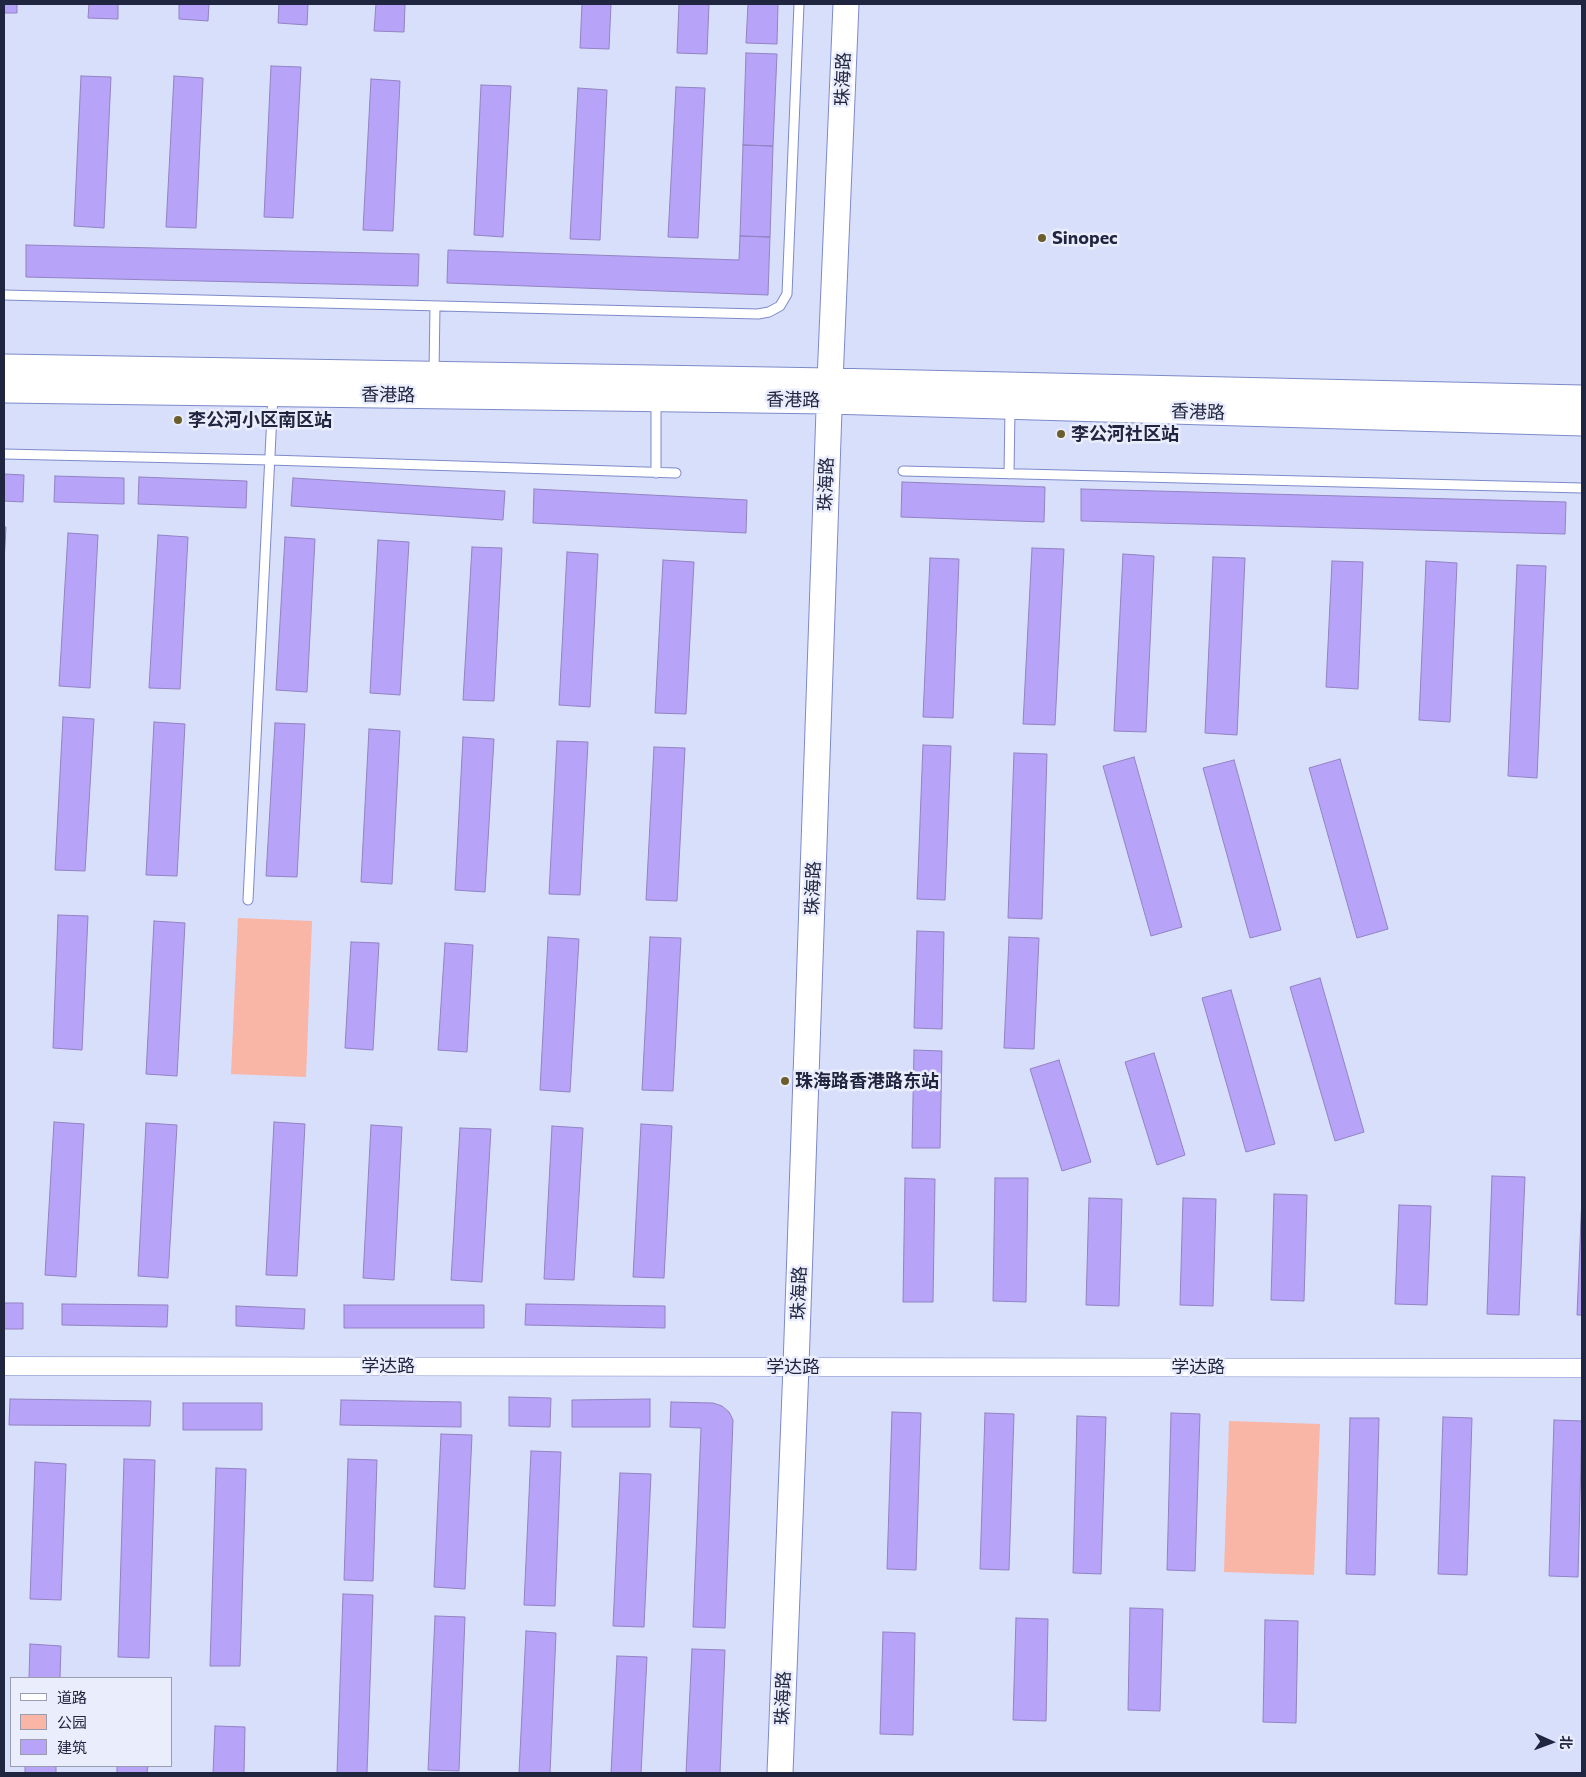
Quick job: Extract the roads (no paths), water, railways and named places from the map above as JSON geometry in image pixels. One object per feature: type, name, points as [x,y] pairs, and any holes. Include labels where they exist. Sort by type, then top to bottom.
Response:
[{"type":"main road","name":"珠海路","points":[[780,1773],[830,391],[846,4]]},
{"type":"main road","name":"香港路","points":[[4,367],[434,374],[830,391],[1582,398]]},
{"type":"main road","name":"香港路","points":[[4,390],[656,398],[830,391],[1010,406],[1582,423]]},
{"type":"street","name":"学达路","points":[[4,1366],[1582,1368]]},
{"type":"lane","points":[[4,295],[758,314],[769,312],[780,306],[787,294],[799,4]]},
{"type":"lane","points":[[434,374],[435,306]]},
{"type":"lane","points":[[248,900],[273,394]]},
{"type":"lane","points":[[656,398],[656,473]]},
{"type":"lane","points":[[1009,474],[1010,406]]},
{"type":"lane","points":[[4,454],[270,460],[676,473]]},
{"type":"lane","points":[[903,471],[1582,488]]},
{"type":"place","name":"Sinopec","points":[[1042,238]]},
{"type":"place","name":"李公河小区南区站","points":[[178,420]]},
{"type":"place","name":"李公河社区站","points":[[1061,434]]},
{"type":"place","name":"珠海路香港路东站","points":[[785,1081]]}]
